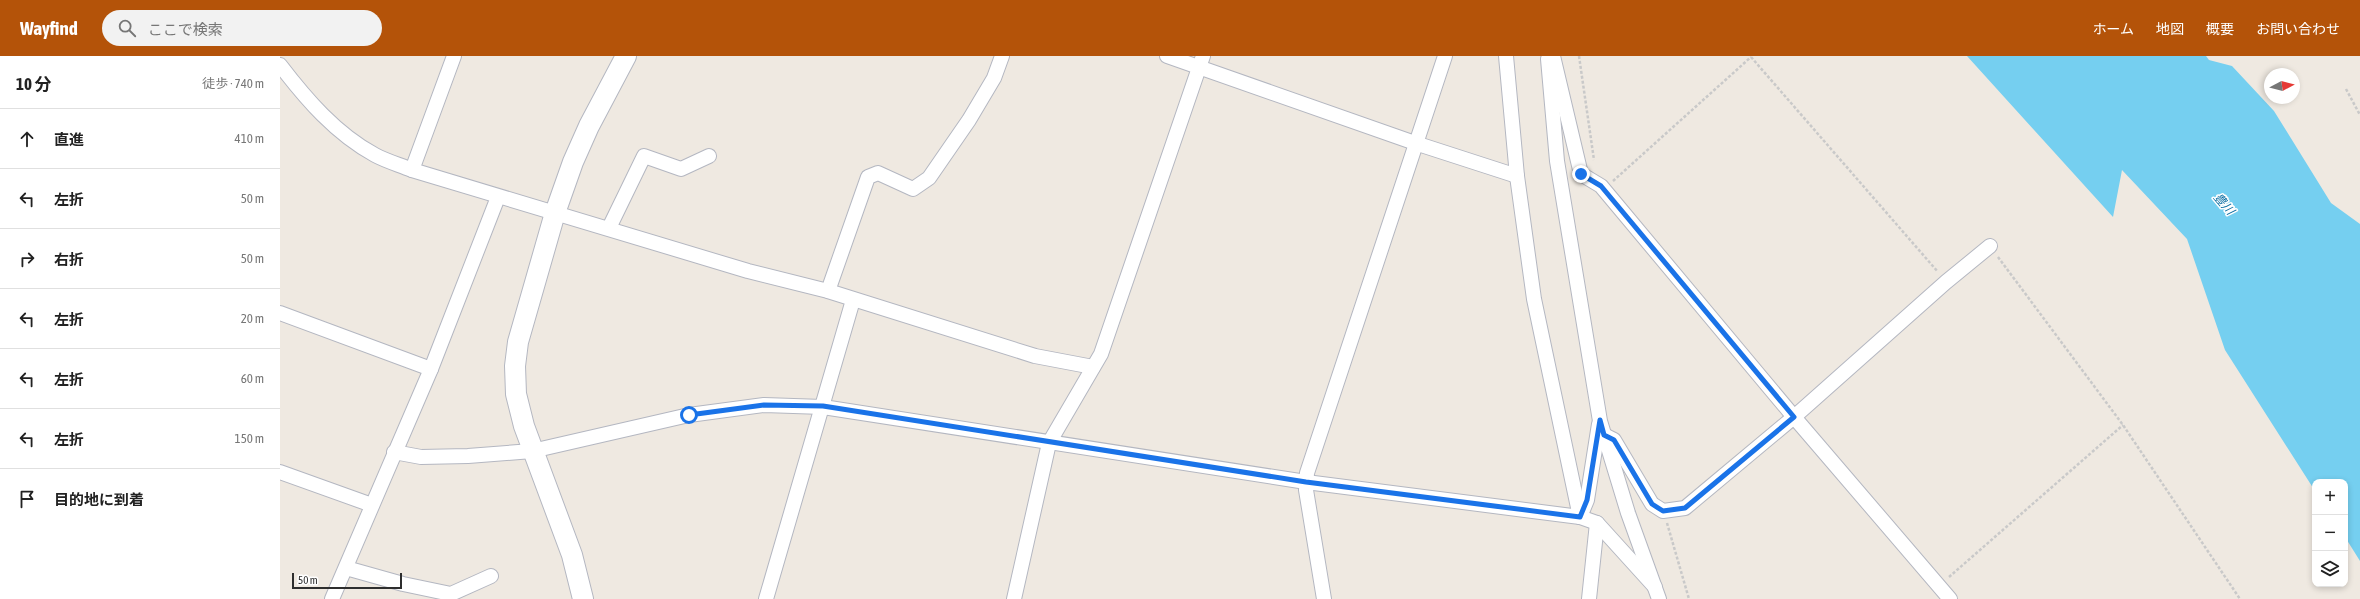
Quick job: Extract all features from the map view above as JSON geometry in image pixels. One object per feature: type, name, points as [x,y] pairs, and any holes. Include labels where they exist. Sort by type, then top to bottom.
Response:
[{"type":"street","points":[[412,170],[454,56]]},
{"type":"street","points":[[583,599],[572,555],[532,450],[516,394],[515,366],[518,342],[555,214],[573,162],[588,126],[626,56]]},
{"type":"street","points":[[828,292],[868,177],[878,173],[913,189],[929,178],[969,120],[991,84],[1002,56]]},
{"type":"street","points":[[1167,56],[1201,62],[1415,143],[1517,176]]},
{"type":"street","points":[[1324,599],[1306,482],[1309,466],[1445,56]]},
{"type":"street","points":[[1506,56],[1517,176],[1534,299],[1580,517]]},
{"type":"street","points":[[1548,56],[1557,161],[1600,420],[1628,513],[1657,593]]},
{"type":"street","points":[[1553,56],[1581,174],[1601,186],[1794,417],[1950,599]]},
{"type":"street","points":[[1014,599],[1049,443],[1101,354],[1201,62]]},
{"type":"street","points":[[280,65],[307,100],[345,134],[375,155],[412,170],[748,271],[828,292],[1035,356],[1093,367]]},
{"type":"street","points":[[609,228],[644,156],[681,169],[709,156]]},
{"type":"street","points":[[332,599],[431,369],[498,197]]},
{"type":"street","points":[[1604,435],[1614,440],[1652,504],[1663,511],[1685,508],[1794,417],[1946,282],[1990,246]]},
{"type":"street","points":[[766,599],[853,300]]},
{"type":"street","points":[[280,313],[431,369]]},
{"type":"street","points":[[394,452],[429,456],[532,450],[689,415],[764,405],[823,406],[1049,443],[1306,482],[1580,517],[1597,523],[1657,593]]},
{"type":"street","points":[[1580,517],[1587,500],[1600,420]]},
{"type":"street","points":[[280,472],[372,504]]},
{"type":"street","points":[[1589,599],[1597,523]]},
{"type":"street","points":[[346,568],[404,584],[451,594],[491,576]]},
{"type":"path","points":[[1579,56],[1594,164],[1601,186],[1611,182],[1630,166],[1751,57],[1946,282]]},
{"type":"path","points":[[2346,89],[2360,115]]},
{"type":"path","points":[[1990,246],[2123,425],[2240,599]]},
{"type":"path","points":[[1939,586],[2123,425]]},
{"type":"path","points":[[1663,511],[1689,599]]},
{"type":"water","name":"豊川","points":[[1967,56],[2206,56],[2209,60],[2232,66],[2264,100],[2264,104],[2267,104],[2274,111],[2331,203],[2360,224],[2360,561],[2348,542],[2348,479],[2312,479],[2312,486],[2225,350],[2187,239],[2122,170],[2113,217]]},
{"type":"route","points":[[689,415],[764,405],[823,406],[1049,443],[1306,482],[1580,517],[1587,500],[1600,420],[1604,435],[1614,440],[1652,504],[1663,511],[1673,511],[1685,508],[1794,417],[1601,186],[1581,174]]}]
